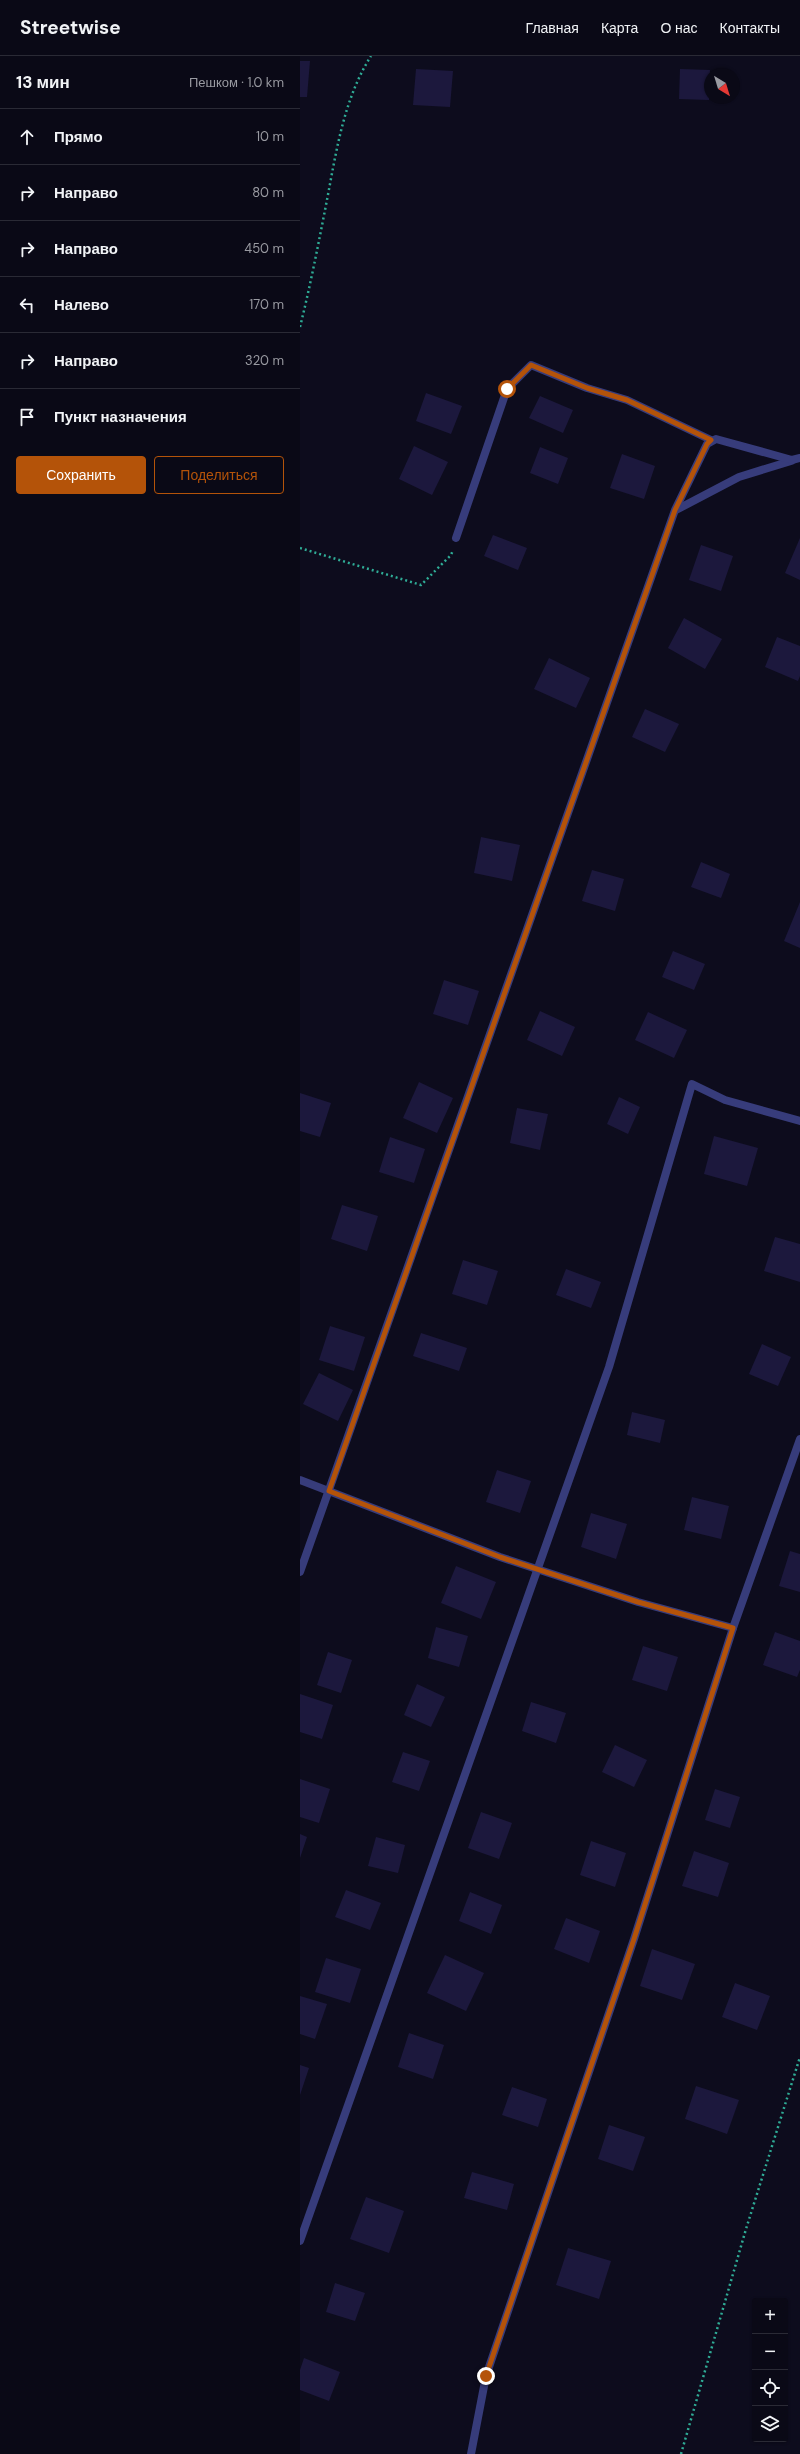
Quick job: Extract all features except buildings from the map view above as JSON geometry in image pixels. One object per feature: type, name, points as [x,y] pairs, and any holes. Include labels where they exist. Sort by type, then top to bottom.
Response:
[{"type":"lane","points":[[456,538],[507,389],[531,365],[587,388],[627,400],[711,440],[716,439],[796,459]]},
{"type":"lane","points":[[300,1572],[675,510],[707,444],[711,440]]},
{"type":"lane","points":[[675,510],[739,476],[796,459]]},
{"type":"lane","points":[[300,2241],[609,1367],[692,1084],[725,1100],[800,1121]]},
{"type":"lane","points":[[471,2454],[486,2376],[634,1939],[733,1628],[800,1439]]},
{"type":"lane","points":[[300,1480],[537,1569],[638,1602],[733,1628]]},
{"type":"path","points":[[300,327],[312,277],[337,147],[357,78],[371,56]]},
{"type":"path","points":[[300,548],[421,585],[451,555],[456,538]]},
{"type":"path","points":[[681,2454],[746,2229],[800,2057]]},
{"type":"route","points":[[486,2376],[634,1939],[733,1628],[638,1602],[500,1557],[329,1491],[675,510],[707,444],[711,440],[627,400],[587,388],[531,365],[507,389]]}]
